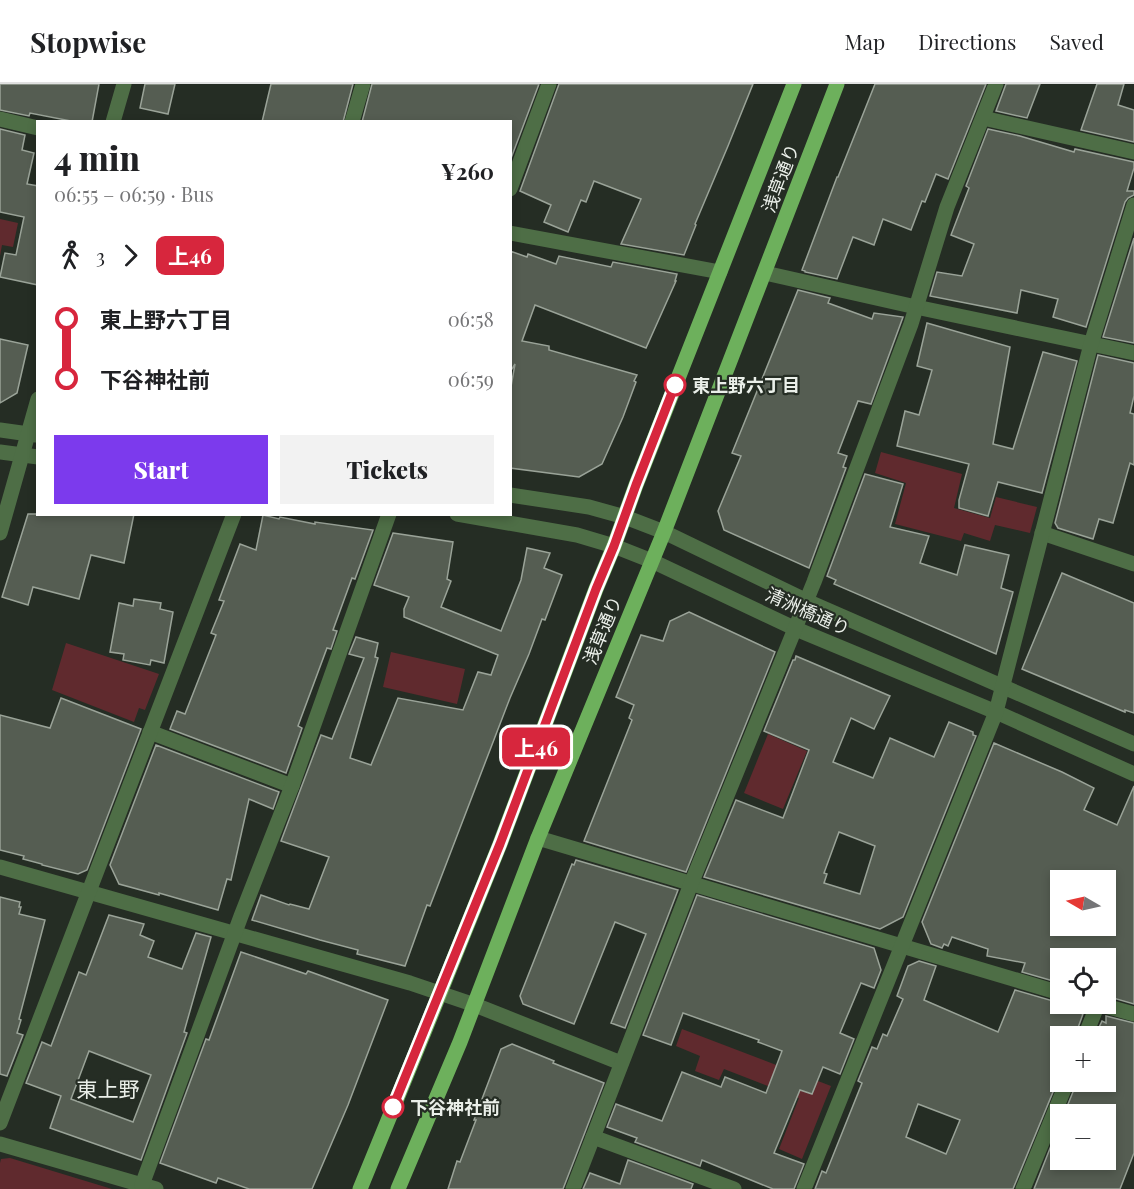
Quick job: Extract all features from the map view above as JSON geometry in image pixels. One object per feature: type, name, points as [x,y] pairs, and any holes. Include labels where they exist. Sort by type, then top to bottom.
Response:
[{"type":"main road","name":"浅草通り","points":[[360,1189],[500,844],[636,485],[794,84]]},
{"type":"main road","name":"浅草通り","points":[[398,1189],[475,1005],[538,838],[664,532],[837,84]]},
{"type":"street","points":[[114,120],[124,84]]},
{"type":"street","points":[[353,120],[363,84]]},
{"type":"street","points":[[512,184],[549,84]]},
{"type":"street","points":[[573,1189],[692,884],[807,601],[911,324],[947,207],[996,84]]},
{"type":"street","points":[[983,118],[1134,152]]},
{"type":"street","points":[[0,119],[36,128]]},
{"type":"street","points":[[804,1189],[996,712],[1091,344],[1134,205]]},
{"type":"street","points":[[512,233],[720,272]]},
{"type":"street","points":[[765,273],[1134,353]]},
{"type":"street","points":[[0,533],[22,455],[33,434],[36,413]]},
{"type":"street","points":[[0,430],[33,434]]},
{"type":"street","points":[[0,452],[36,457]]},
{"type":"street","name":"清洲橋通り","points":[[512,495],[589,507],[625,517],[664,532],[807,601],[1134,744]]},
{"type":"street","points":[[0,1123],[233,516]]},
{"type":"street","points":[[0,1144],[140,1186],[292,786],[388,516]]},
{"type":"street","name":"清洲橋通り","points":[[468,516],[577,535],[614,546],[652,561],[796,629],[996,712],[1134,774]]},
{"type":"street","points":[[1042,533],[1134,564]]},
{"type":"street","points":[[150,732],[292,786]]},
{"type":"street","points":[[538,838],[1050,990]]},
{"type":"street","points":[[0,867],[410,982],[475,1005],[621,1063]]},
{"type":"street","points":[[1116,1009],[1134,1014]]},
{"type":"street","points":[[1023,1189],[1062,1092]]},
{"type":"street","points":[[593,1137],[734,1189]]},
{"type":"shaded area","points":[[0,219],[18,223],[13,247],[2,245],[0,256]]},
{"type":"shaded area","points":[[881,452],[962,474],[954,508],[990,518],[996,497],[1037,507],[1030,533],[995,525],[990,541],[964,533],[961,541],[895,524],[906,483],[875,473]]},
{"type":"shaded area","points":[[66,643],[159,674],[145,710],[139,708],[134,722],[52,690]]},
{"type":"shaded area","points":[[391,652],[465,669],[457,704],[383,687]]},
{"type":"shaded area","points":[[768,734],[807,751],[783,809],[744,793]]},
{"type":"shaded area","points":[[682,1029],[831,1086],[802,1159],[779,1149],[799,1098],[724,1069],[719,1080],[695,1071],[700,1056],[676,1046]]},
{"type":"shaded area","points":[[10,1158],[112,1189],[0,1189],[1,1159]]},
{"type":"building","points":[[0,84],[99,84],[92,120],[66,120],[0,110]]},
{"type":"building","points":[[145,84],[175,84],[168,114],[140,108]]},
{"type":"building","points":[[271,84],[353,84],[344,120],[262,120]]},
{"type":"building","points":[[372,84],[539,84],[512,156],[512,120],[363,120]]},
{"type":"building","points":[[559,84],[753,84],[684,255],[621,244],[641,199],[594,181],[586,202],[581,200],[568,232],[544,222],[551,205],[520,191]]},
{"type":"building","points":[[875,84],[986,84],[948,179],[936,174],[911,230],[883,219],[874,245],[853,237],[837,279],[805,272],[802,270]]},
{"type":"building","points":[[1006,84],[1040,84],[1027,118],[996,111]]},
{"type":"building","points":[[1097,84],[1124,84],[1118,105],[1134,110],[1134,142],[1081,130]]},
{"type":"building","points":[[0,129],[25,135],[22,150],[34,153],[27,184],[36,186],[36,285],[0,277],[5,253],[16,255],[24,217],[0,212]]},
{"type":"building","points":[[988,129],[1074,152],[1075,149],[1134,162],[1127,191],[1134,191],[1134,195],[1125,202],[1086,327],[1053,317],[1058,299],[1021,290],[1017,313],[930,296],[937,272],[962,276],[974,244],[951,235],[969,188],[966,186]]},
{"type":"building","points":[[1134,238],[1134,343],[1103,337]]},
{"type":"building","points":[[512,252],[527,257],[528,254],[556,264],[559,256],[611,267],[613,262],[677,274],[646,348],[535,305],[522,341],[549,346],[549,350],[637,375],[623,417],[602,464],[579,477],[512,468],[512,381],[515,364],[512,369]]},
{"type":"building","points":[[798,290],[830,298],[828,303],[872,319],[874,313],[903,317],[871,404],[858,401],[838,453],[847,456],[843,467],[846,468],[809,568],[724,530],[718,511],[741,456],[732,453]]},
{"type":"building","points":[[927,323],[1010,347],[993,444],[1013,449],[1043,352],[1077,361],[1042,493],[998,482],[988,516],[959,508],[969,464],[897,446],[905,411],[919,415],[932,370],[917,366]]},
{"type":"building","points":[[0,339],[28,345],[17,393],[0,403]]},
{"type":"building","points":[[1098,355],[1134,363],[1134,396],[1130,413],[1134,414],[1134,465],[1130,463],[1113,523],[1099,519],[1093,539],[1058,528],[1055,523]]},
{"type":"building","points":[[865,474],[903,484],[890,527],[929,536],[920,563],[957,575],[965,545],[1009,555],[1001,588],[1013,592],[996,654],[834,584],[836,580],[827,576]]},
{"type":"building","points":[[28,514],[36,514],[36,516],[134,516],[124,563],[91,555],[79,599],[33,587],[28,605],[2,597]]},
{"type":"building","points":[[263,516],[373,530],[333,630],[337,631],[331,649],[327,648],[298,726],[302,728],[286,773],[170,729],[177,711],[185,714],[216,635],[211,633],[224,601],[219,600],[240,544],[256,550]]},
{"type":"building","points":[[393,533],[453,542],[447,579],[451,581],[441,607],[501,631],[521,580],[527,548],[550,553],[544,568],[562,575],[545,620],[542,619],[510,698],[405,966],[357,954],[358,950],[252,920],[261,895],[309,909],[329,857],[281,841],[321,735],[332,739],[364,658],[349,654],[356,637],[378,643],[375,657],[378,658],[350,758],[371,765],[398,698],[463,710],[478,672],[491,675],[498,655],[404,617],[404,609],[409,597],[374,585]]},
{"type":"building","points":[[1062,573],[1134,603],[1134,713],[1125,710],[1125,712],[1022,669]]},
{"type":"building","points":[[134,599],[161,603],[160,609],[173,612],[164,663],[151,660],[150,665],[123,660],[124,654],[110,652],[119,603],[133,606]]},
{"type":"building","points":[[689,612],[775,652],[686,872],[584,841],[632,720],[629,718],[634,705],[616,697],[641,635],[663,641],[670,621]]},
{"type":"building","points":[[796,656],[890,696],[874,729],[851,718],[833,762],[873,778],[890,738],[934,757],[949,722],[973,732],[976,736],[903,917],[880,929],[704,877],[736,800],[783,818],[809,750],[764,731],[793,660]],"holes":[[[839,832],[875,846],[860,894],[824,883],[827,874],[824,873]]]},
{"type":"building","points":[[61,698],[141,729],[87,870],[78,874],[42,865],[23,859],[24,856],[0,850],[0,715],[50,728]]},
{"type":"building","points":[[994,743],[1094,788],[1084,810],[1117,825],[1134,786],[1134,1004],[1116,999],[1116,948],[1050,948],[1050,980],[1022,972],[1025,963],[987,956],[988,949],[952,937],[948,946],[944,944],[942,948],[931,944],[922,922]]},
{"type":"building","points":[[156,745],[279,792],[273,809],[249,799],[231,880],[227,879],[218,910],[119,884],[110,865]]},
{"type":"building","points":[[576,860],[678,890],[625,1028],[611,1023],[646,934],[615,922],[574,1024],[523,1004],[520,996],[572,864],[574,865]]},
{"type":"building","points":[[697,895],[874,948],[881,970],[874,988],[861,983],[840,1033],[854,1039],[840,1074],[823,1067],[812,1094],[800,1090],[774,1153],[804,1164],[794,1189],[773,1189],[702,1160],[700,1166],[635,1142],[637,1138],[607,1127],[616,1104],[662,1121],[682,1072],[721,1087],[725,1077],[766,1093],[782,1051],[758,1042],[759,1040],[683,1013],[671,1045],[643,1035]]},
{"type":"building","points":[[0,897],[20,902],[19,914],[45,920],[19,1019],[21,1020],[17,1033],[23,1035],[7,1076],[0,1074]]},
{"type":"building","points":[[109,915],[144,924],[140,935],[154,941],[148,957],[182,969],[196,933],[211,937],[184,1032],[187,1033],[141,1160],[50,1128],[61,1096],[26,1083],[42,1042],[51,1046],[79,972],[86,975]],"holes":[[[89,1051],[151,1075],[133,1122],[71,1099]]]},
{"type":"building","points":[[241,952],[306,974],[308,971],[388,1000],[348,1105],[312,1189],[249,1189],[218,1178],[216,1183],[160,1163]]},
{"type":"building","points":[[919,961],[936,966],[924,1000],[998,1032],[1015,990],[1050,1000],[1050,1014],[1083,1014],[1079,1026],[1050,1026],[1050,1092],[1053,1092],[1013,1189],[815,1189],[822,1171],[826,1173],[862,1083],[858,1081],[872,1047],[877,1049],[883,1034],[887,1036],[903,999],[897,996],[908,966]],"holes":[[[918,1104],[960,1120],[946,1154],[906,1137]]]},
{"type":"building","points":[[1106,1016],[1134,1023],[1134,1153],[1120,1189],[1034,1189],[1050,1148],[1050,1170],[1116,1170],[1116,1104],[1068,1104],[1073,1092],[1116,1092],[1116,1026],[1100,1026],[1102,1021],[1106,1023]]},
{"type":"building","points":[[512,1044],[604,1083],[563,1189],[448,1189],[501,1049]]},
{"type":"building","points":[[628,1160],[693,1184],[691,1189],[583,1189],[590,1173],[620,1184]]},
{"type":"bus line","name":"上46","points":[[393,1107],[500,844],[675,385]]},
{"type":"place","name":"東上野六丁目","points":[[675,385]]},
{"type":"place","name":"下谷神社前","points":[[393,1107]]},
{"type":"district","name":"東上野","points":[[108,1088]]}]
